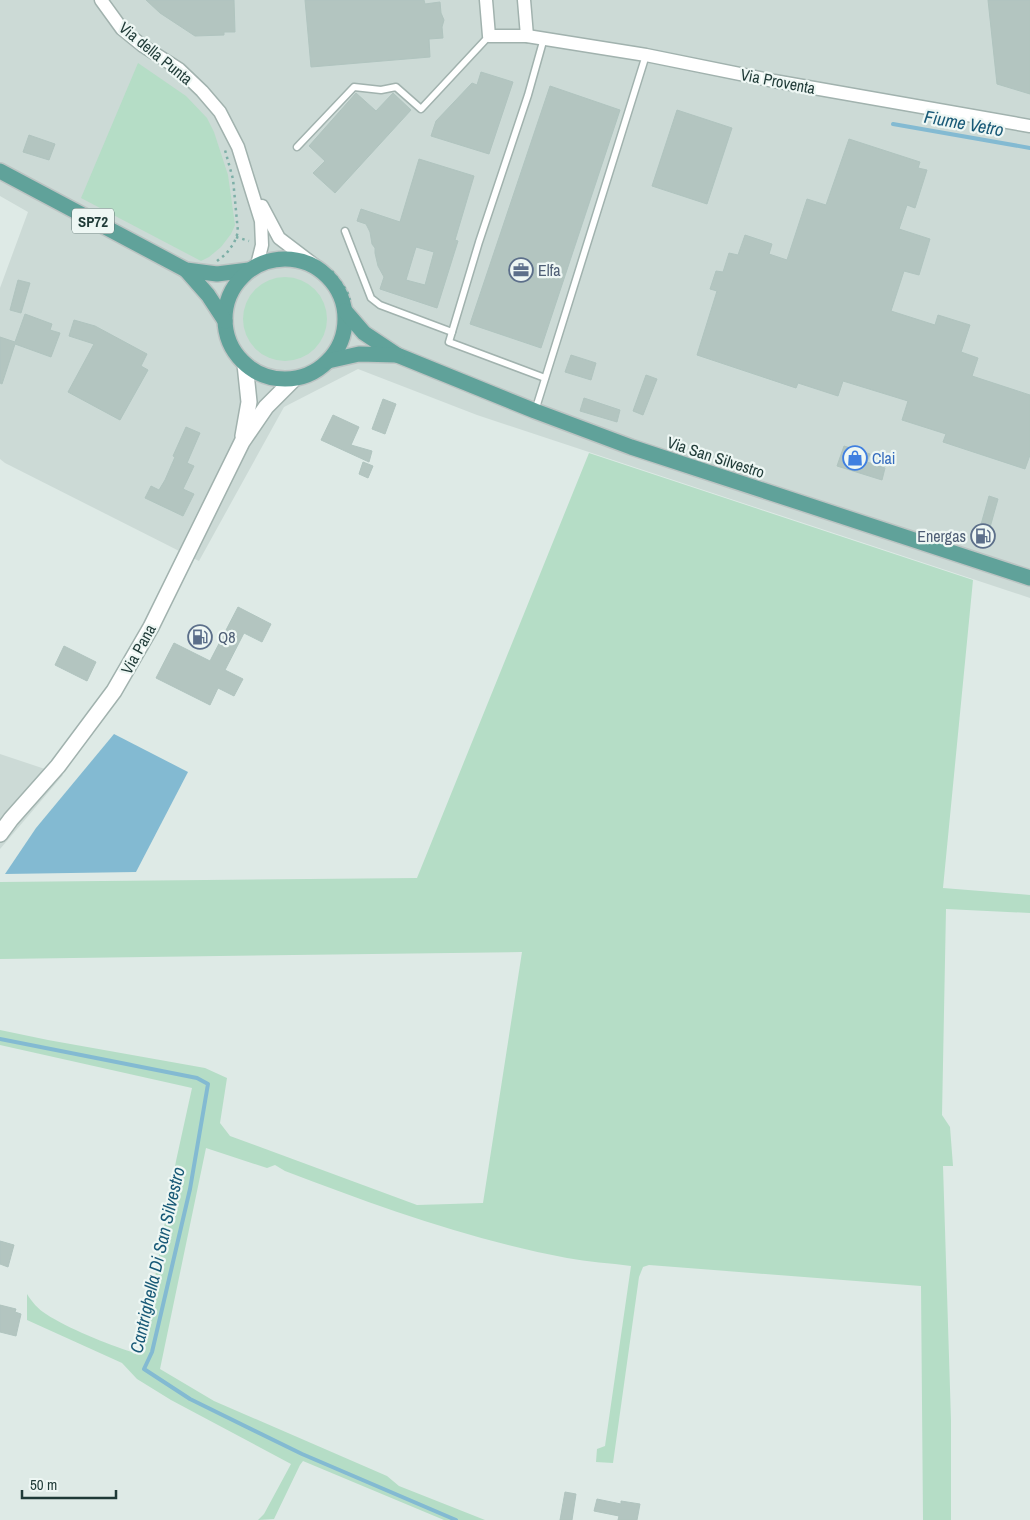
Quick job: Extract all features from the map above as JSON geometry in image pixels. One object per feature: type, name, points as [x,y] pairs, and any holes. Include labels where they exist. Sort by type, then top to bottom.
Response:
[{"type":"main road","name":"SP72","points":[[0,171],[194,271],[217,274],[253,267]]},
{"type":"main road","points":[[290,258],[306,262],[321,270],[333,281],[341,295],[345,311],[345,330],[339,347],[328,361],[313,373],[294,379],[276,379],[260,374],[245,364],[234,352],[228,337],[225,321],[227,302],[235,284],[253,267],[273,259],[290,258]]},
{"type":"main road","name":"SP72","points":[[194,271],[225,321]]},
{"type":"main road","name":"Via San Silvestro","points":[[345,311],[364,333],[397,354],[535,411],[631,447],[1030,578]]},
{"type":"main road","name":"Via San Silvestro","points":[[328,361],[359,354],[397,354]]},
{"type":"street","name":"Via della Punta","points":[[101,0],[122,29],[143,46],[179,69],[202,90],[220,112],[238,147],[252,186]]},
{"type":"street","points":[[486,0],[489,36]]},
{"type":"street","points":[[524,0],[527,36]]},
{"type":"street","name":"Via Proventa","points":[[489,36],[544,38],[1030,126]]},
{"type":"street","points":[[252,186],[261,221],[262,245],[253,267]]},
{"type":"street","points":[[252,186],[280,238],[321,270]]},
{"type":"street","name":"Via Pana","points":[[242,442],[249,402],[245,364]]},
{"type":"street","name":"Via Pana","points":[[0,834],[58,766],[114,691],[151,627],[242,442],[266,407],[294,379]]},
{"type":"lane","points":[[296,147],[354,87],[381,90],[396,87],[421,109],[489,36]]},
{"type":"lane","points":[[544,38],[528,95],[479,242],[449,342],[545,378]]},
{"type":"lane","points":[[535,411],[646,55]]},
{"type":"lane","points":[[345,231],[371,298],[380,305],[452,332]]},
{"type":"path","points":[[194,271],[226,254],[234,243],[238,232],[233,178],[224,150]]},
{"type":"shaded area","points":[[0,0],[1030,0],[1030,598],[477,415],[358,369],[284,407],[199,561],[5,463],[0,459],[0,288],[28,212],[0,196]]},
{"type":"shaded area","points":[[0,754],[63,775],[0,849]]},
{"type":"green space","points":[[138,63],[186,96],[207,118],[214,132],[228,175],[235,225],[221,247],[201,261],[81,198]]},
{"type":"green space","points":[[285,277],[308,284],[320,296],[327,319],[320,342],[308,354],[285,361],[262,354],[250,342],[243,319],[250,296],[262,284]]},
{"type":"green space","points":[[589,453],[973,580],[943,888],[1030,895],[1030,913],[946,909],[942,1115],[950,1127],[953,1166],[943,1166],[951,1420],[951,1520],[923,1520],[921,1286],[649,1265],[643,1267],[639,1277],[613,1463],[596,1462],[597,1449],[605,1446],[631,1266],[583,1261],[495,1242],[424,1221],[354,1197],[285,1171],[275,1165],[267,1168],[206,1148],[160,1369],[214,1401],[387,1476],[399,1486],[485,1520],[444,1520],[303,1461],[274,1519],[258,1520],[264,1514],[291,1464],[171,1400],[137,1379],[122,1363],[27,1320],[27,1294],[43,1312],[76,1330],[132,1352],[142,1348],[176,1161],[192,1088],[0,1045],[0,1030],[205,1068],[227,1078],[220,1123],[230,1136],[417,1205],[483,1203],[522,952],[0,959],[0,882],[417,878]]},
{"type":"water","points":[[114,734],[188,772],[136,872],[5,874],[36,828]]},
{"type":"building","points":[[146,0],[234,0],[235,32],[224,32],[224,35],[195,36],[160,13]]},
{"type":"building","points":[[305,0],[424,0],[425,4],[440,2],[444,20],[442,27],[443,38],[429,39],[430,57],[311,67]]},
{"type":"building","points":[[988,0],[1030,0],[1030,94],[997,84]]},
{"type":"building","points":[[481,72],[513,82],[489,154],[431,136],[436,121],[472,83],[477,85]]},
{"type":"building","points":[[550,86],[620,110],[541,348],[470,324]]},
{"type":"building","points":[[356,93],[376,111],[393,93],[411,110],[335,193],[313,173],[325,161],[309,146]]},
{"type":"building","points":[[677,110],[732,128],[707,204],[652,186]]},
{"type":"building","points":[[29,135],[55,144],[49,160],[23,152]]},
{"type":"building","points":[[849,139],[920,162],[918,168],[927,170],[915,208],[907,205],[899,229],[930,239],[919,275],[904,271],[891,311],[935,325],[938,315],[970,325],[961,352],[978,358],[972,376],[1030,395],[1030,455],[1025,469],[943,442],[946,434],[902,420],[908,401],[843,381],[838,396],[798,383],[796,388],[697,355],[717,291],[710,289],[716,271],[723,272],[729,253],[738,255],[745,235],[772,244],[769,254],[787,260],[807,199],[826,205]]},
{"type":"building","points":[[419,159],[474,176],[455,240],[458,241],[437,308],[380,289],[384,277],[378,266],[370,232],[366,224],[357,221],[361,209],[400,222]],"holes":[[[416,247],[434,252],[425,285],[406,280]]]},
{"type":"building","points":[[18,280],[30,283],[21,313],[10,310]]},
{"type":"building","points":[[25,314],[52,324],[50,330],[60,333],[51,357],[15,344],[2,384],[0,383],[0,337],[15,342]]},
{"type":"building","points":[[74,320],[95,326],[147,354],[141,366],[148,370],[120,420],[68,392],[94,344],[69,336]]},
{"type":"building","points":[[571,355],[596,363],[591,380],[565,372]]},
{"type":"building","points":[[646,375],[657,379],[643,415],[633,411]]},
{"type":"building","points":[[584,398],[620,410],[617,422],[580,411]]},
{"type":"building","points":[[383,399],[396,404],[385,434],[372,429]]},
{"type":"building","points":[[333,415],[359,427],[351,445],[372,451],[369,462],[321,440]]},
{"type":"building","points":[[186,427],[200,433],[187,463],[194,466],[183,489],[194,494],[183,516],[145,498],[151,486],[159,490],[165,480]]},
{"type":"building","points":[[844,446],[870,454],[867,462],[885,468],[882,480],[837,466]]},
{"type":"building","points":[[363,462],[373,466],[368,478],[359,474]]},
{"type":"building","points":[[989,496],[998,499],[989,531],[991,532],[988,543],[975,539]]},
{"type":"building","points":[[238,607],[271,624],[262,642],[244,633],[225,670],[243,679],[234,696],[218,688],[210,705],[156,678],[174,643],[210,661]]},
{"type":"building","points":[[64,646],[96,662],[87,681],[55,665]]},
{"type":"building","points":[[0,1241],[14,1245],[8,1267],[0,1264]]},
{"type":"building","points":[[0,1305],[16,1309],[15,1312],[21,1314],[16,1336],[0,1332]]},
{"type":"building","points":[[565,1492],[576,1494],[572,1520],[560,1520]]},
{"type":"building","points":[[597,1499],[621,1504],[621,1501],[640,1504],[637,1520],[618,1520],[619,1516],[594,1511]]},
{"type":"waterway","name":"Fiume Vetro","points":[[893,124],[1030,148]]},
{"type":"waterway","name":"Cantrighella Di San Silvestro","points":[[0,1039],[197,1078],[208,1084],[190,1189],[152,1352],[144,1369],[190,1399],[302,1454],[456,1520]]},
{"type":"place","name":"Elfa","points":[[521,270]]},
{"type":"place","name":"Clai","points":[[855,458]]},
{"type":"place","name":"Energas","points":[[983,536]]},
{"type":"place","name":"Q8","points":[[200,637]]}]
